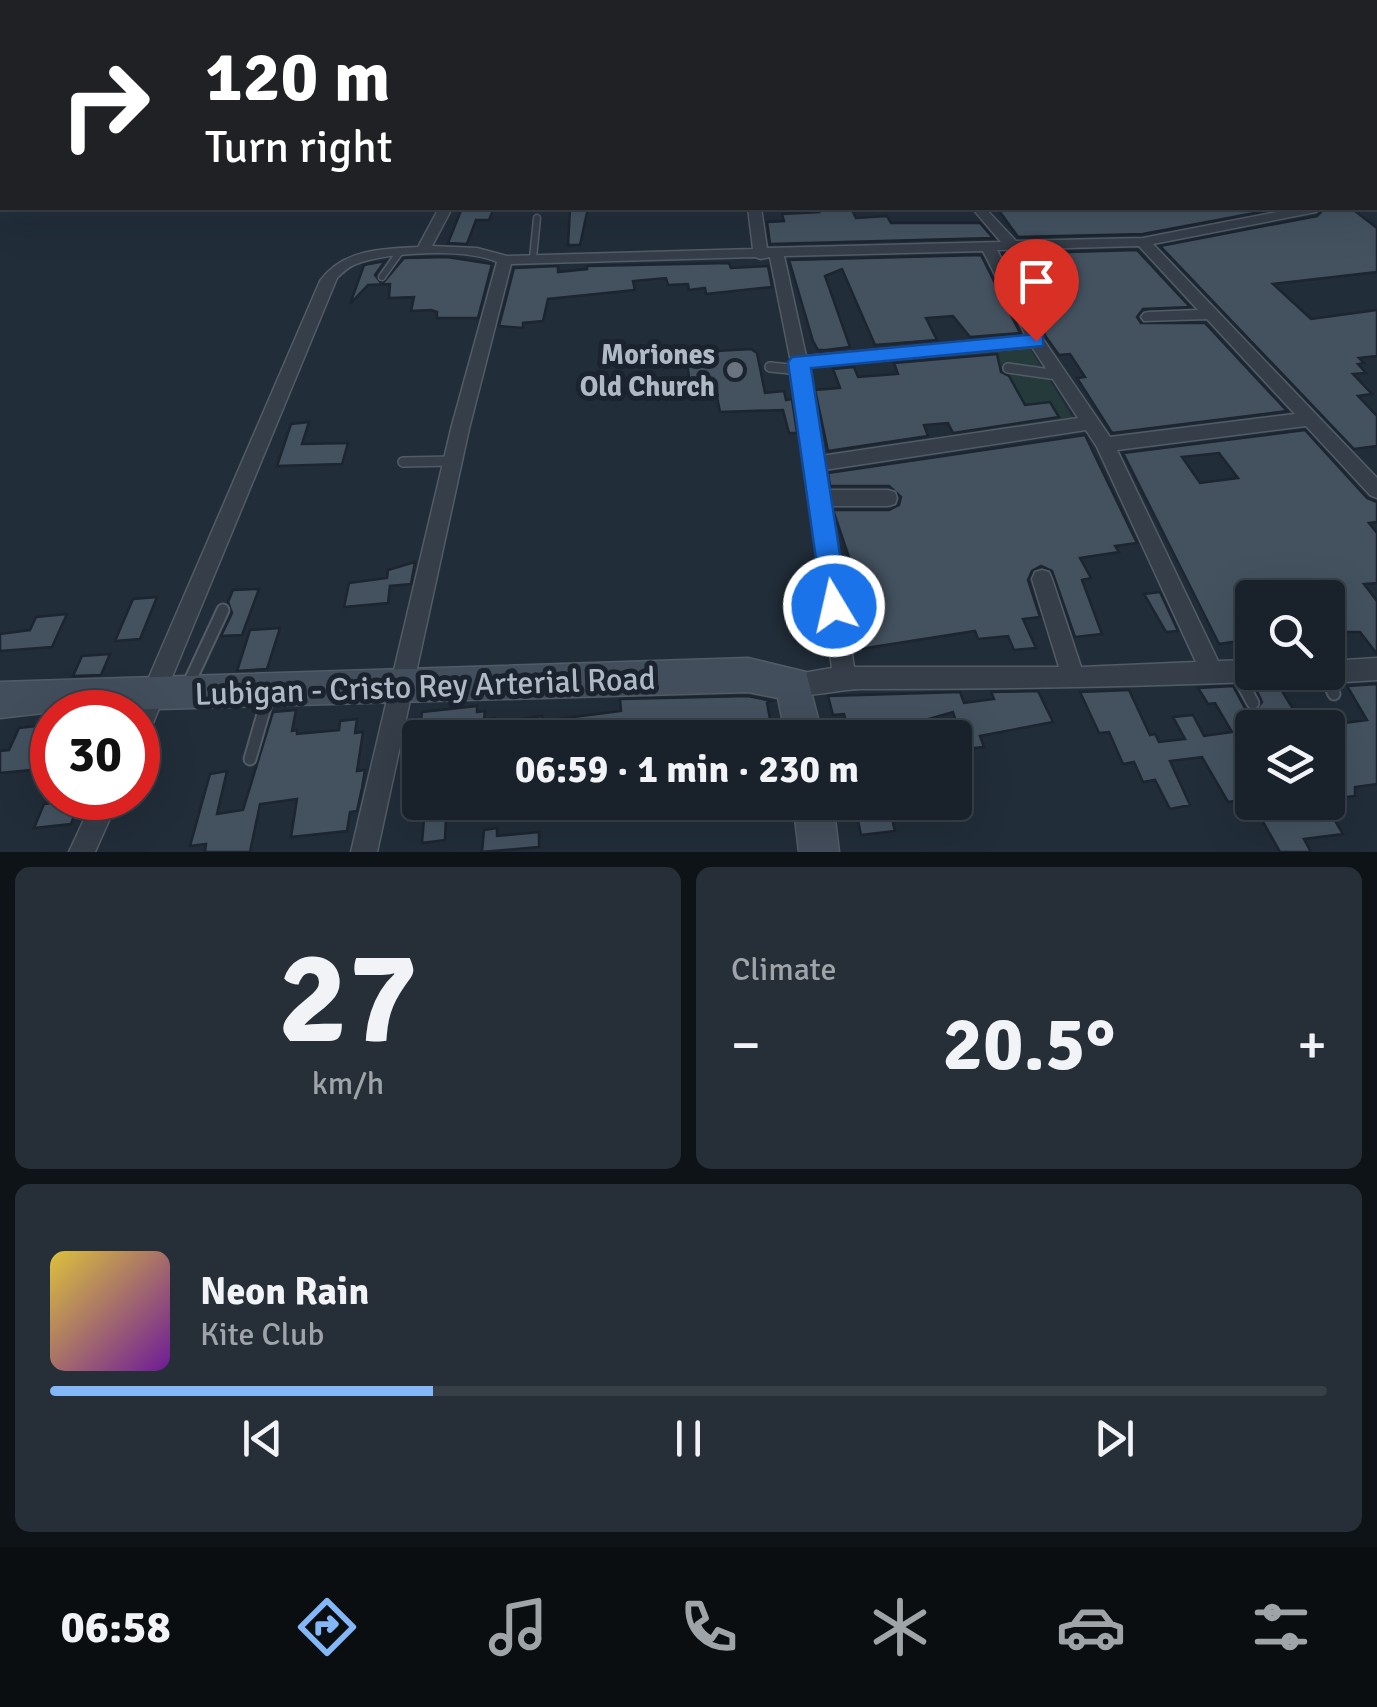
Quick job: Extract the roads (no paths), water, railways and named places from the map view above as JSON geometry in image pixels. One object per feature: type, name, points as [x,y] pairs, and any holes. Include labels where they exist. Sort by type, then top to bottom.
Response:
[{"type":"main road","name":"Lubigan - Cristo Rey Arterial Road","points":[[0,700],[406,682],[748,675],[793,684]]},
{"type":"main road","points":[[793,684],[800,720]]},
{"type":"main road","points":[[815,820],[819,852]]},
{"type":"street","points":[[424,252],[444,210]]},
{"type":"street","points":[[755,210],[800,366],[844,678]]},
{"type":"street","points":[[980,210],[1013,247]]},
{"type":"street","points":[[1242,210],[1258,222]]},
{"type":"street","points":[[160,706],[169,695],[327,282],[337,268],[350,261],[424,252],[491,254],[505,260],[1143,242],[1308,210]]},
{"type":"street","points":[[1143,242],[1377,490]]},
{"type":"street","points":[[989,248],[1036,341],[1105,444],[1212,672]]},
{"type":"street","points":[[364,852],[406,682],[453,461],[505,260]]},
{"type":"street","points":[[1149,316],[1212,314]]},
{"type":"street","points":[[800,366],[1036,341]]},
{"type":"street","points":[[1105,444],[1174,439],[1247,423],[1312,419]]},
{"type":"street","points":[[814,464],[1088,423]]},
{"type":"street","points":[[818,498],[888,498]]},
{"type":"street","points":[[1042,579],[1074,678]]},
{"type":"street","points":[[1345,677],[1377,670]]},
{"type":"street","points":[[793,684],[844,678],[1074,678],[1235,671]]},
{"type":"street","points":[[82,852],[97,820]]},
{"type":"lane","points":[[532,258],[537,218]]},
{"type":"lane","points":[[382,277],[398,253]]},
{"type":"lane","points":[[770,367],[800,366]]},
{"type":"lane","points":[[1008,368],[1057,375]]},
{"type":"lane","points":[[403,462],[453,461]]},
{"type":"lane","points":[[169,695],[223,610]]},
{"type":"lane","points":[[250,759],[270,690]]},
{"type":"lane","points":[[1249,690],[1253,703]]},
{"type":"place","name":"Moriones Old Church","points":[[735,370]]}]
